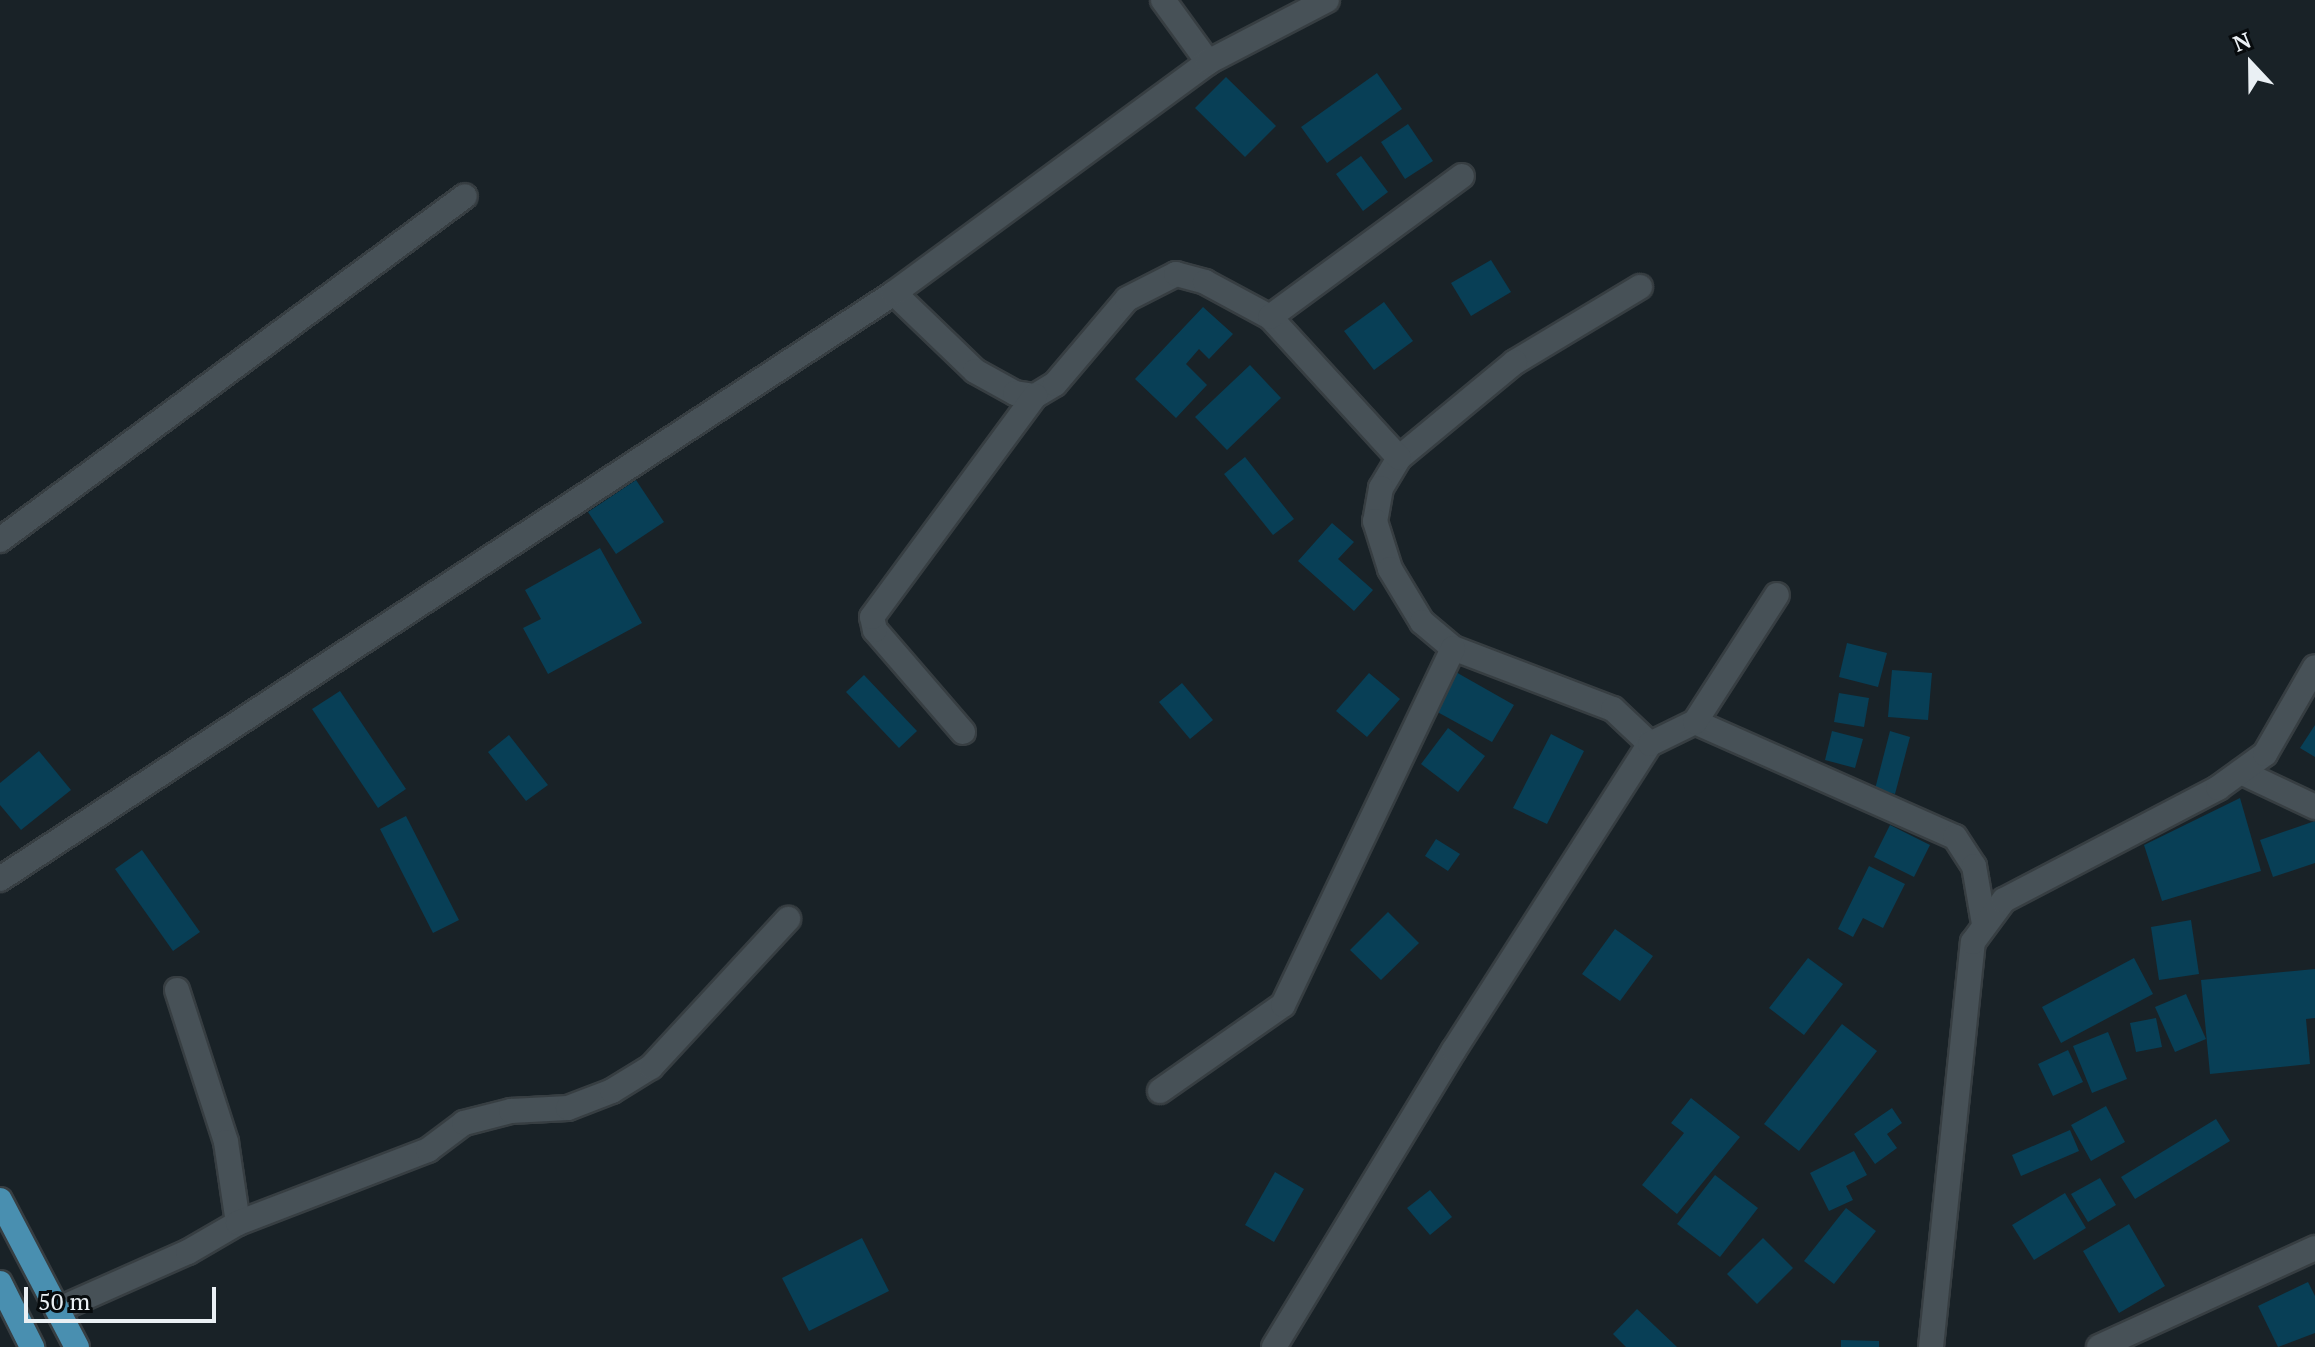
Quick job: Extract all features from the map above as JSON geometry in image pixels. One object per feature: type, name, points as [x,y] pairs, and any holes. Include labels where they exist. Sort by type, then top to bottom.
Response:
[{"type":"main road","points":[[0,1200],[77,1347]]},
{"type":"main road","points":[[0,1283],[32,1347]]},
{"type":"street","points":[[1163,0],[1208,62]]},
{"type":"street","points":[[0,879],[894,293],[1208,62],[1327,0]]},
{"type":"street","points":[[1270,317],[1462,176]]},
{"type":"street","points":[[0,540],[465,196]]},
{"type":"street","points":[[963,732],[875,630],[872,617],[1035,396],[1055,384],[1127,299],[1176,274],[1205,282],[1270,317],[1399,458]]},
{"type":"street","points":[[1640,287],[1515,362],[1399,458],[1381,488],[1375,521],[1390,569],[1422,622],[1453,648],[1613,709],[1650,744]]},
{"type":"street","points":[[894,293],[975,371],[1015,393],[1035,396]]},
{"type":"street","points":[[1274,1347],[1454,1050],[1650,744],[1695,722],[1777,595]]},
{"type":"street","points":[[1160,1091],[1283,1005],[1453,648]]},
{"type":"street","points":[[1931,1347],[1968,956],[1984,924],[2004,900],[2030,883],[2241,772],[2265,754],[2315,667]]},
{"type":"street","points":[[1695,722],[1955,837],[1974,866],[1984,924]]},
{"type":"street","points":[[2241,772],[2315,807]]},
{"type":"street","points":[[57,1310],[188,1252],[238,1223],[428,1150],[464,1123],[487,1115],[568,1108],[612,1091],[651,1067],[788,919]]},
{"type":"street","points":[[177,990],[226,1142],[238,1223]]},
{"type":"street","points":[[2099,1347],[2315,1248]]},
{"type":"building","points":[[1377,73],[1402,109],[1327,163],[1301,127]]},
{"type":"building","points":[[1226,77],[1276,126],[1245,157],[1195,108]]},
{"type":"building","points":[[1408,124],[1433,161],[1405,179],[1381,142]]},
{"type":"building","points":[[1361,156],[1388,192],[1363,211],[1336,174]]},
{"type":"building","points":[[1491,260],[1511,292],[1471,316],[1451,283]]},
{"type":"building","points":[[1384,302],[1413,341],[1374,370],[1344,331]]},
{"type":"building","points":[[1203,307],[1233,334],[1209,359],[1199,349],[1186,364],[1207,385],[1176,418],[1135,379]]},
{"type":"building","points":[[1250,365],[1281,398],[1227,450],[1195,417]]},
{"type":"building","points":[[1245,457],[1294,519],[1273,535],[1224,474]]},
{"type":"building","points":[[636,480],[664,522],[616,554],[588,512]]},
{"type":"building","points":[[1332,523],[1354,542],[1338,559],[1373,590],[1354,611],[1298,561]]},
{"type":"building","points":[[600,548],[642,623],[548,674],[523,628],[541,619],[525,590]]},
{"type":"building","points":[[1847,643],[1887,653],[1878,687],[1839,677]]},
{"type":"building","points":[[1892,670],[1932,673],[1928,720],[1888,717]]},
{"type":"building","points":[[1454,671],[1514,705],[1492,742],[1432,709]]},
{"type":"building","points":[[1369,673],[1400,699],[1367,737],[1336,711]]},
{"type":"building","points":[[864,675],[917,731],[899,748],[846,692]]},
{"type":"building","points":[[1182,683],[1213,720],[1190,739],[1159,702]]},
{"type":"building","points":[[340,691],[406,789],[378,808],[312,709]]},
{"type":"building","points":[[1839,693],[1869,698],[1864,727],[1834,722]]},
{"type":"building","points":[[2315,725],[2315,757],[2300,748]]},
{"type":"building","points":[[1448,728],[1485,756],[1458,792],[1421,764]]},
{"type":"building","points":[[1832,731],[1863,739],[1855,768],[1825,760]]},
{"type":"building","points":[[1890,731],[1910,737],[1895,794],[1875,789]]},
{"type":"building","points":[[1551,734],[1584,751],[1547,824],[1513,808]]},
{"type":"building","points":[[509,735],[548,785],[526,801],[488,752]]},
{"type":"building","points":[[39,751],[71,790],[21,830],[0,805],[0,783]]},
{"type":"building","points":[[2240,798],[2261,871],[2162,901],[2144,845]]},
{"type":"building","points":[[406,816],[459,920],[433,933],[380,829]]},
{"type":"building","points":[[2315,821],[2315,863],[2273,877],[2260,840]]},
{"type":"building","points":[[1890,825],[1930,845],[1914,877],[1874,857]]},
{"type":"building","points":[[1436,839],[1460,854],[1448,871],[1425,856]]},
{"type":"building","points":[[142,850],[200,932],[173,951],[115,869]]},
{"type":"building","points":[[1869,866],[1905,884],[1883,928],[1863,918],[1853,937],[1838,929]]},
{"type":"building","points":[[1388,912],[1419,943],[1381,980],[1350,950]]},
{"type":"building","points":[[2191,920],[2199,974],[2159,980],[2151,927]]},
{"type":"building","points":[[1615,929],[1653,956],[1620,1001],[1582,974]]},
{"type":"building","points":[[1808,958],[1843,984],[1804,1035],[1769,1008]]},
{"type":"building","points":[[2134,958],[2153,994],[2061,1043],[2042,1007]]},
{"type":"building","points":[[2315,969],[2315,1018],[2306,1019],[2310,1064],[2210,1074],[2201,980]]},
{"type":"building","points":[[2186,994],[2206,1039],[2175,1052],[2155,1007]]},
{"type":"building","points":[[2156,1018],[2162,1047],[2136,1052],[2130,1023]]},
{"type":"building","points":[[1842,1024],[1877,1051],[1799,1151],[1764,1124]]},
{"type":"building","points":[[2108,1032],[2127,1079],[2092,1093],[2073,1046]]},
{"type":"building","points":[[2068,1050],[2083,1082],[2053,1096],[2038,1064]]},
{"type":"building","points":[[1691,1098],[1740,1137],[1677,1214],[1642,1185],[1684,1133],[1671,1123]]},
{"type":"building","points":[[2106,1106],[2125,1142],[2091,1161],[2071,1125]]},
{"type":"building","points":[[1892,1108],[1902,1123],[1887,1134],[1897,1148],[1875,1164],[1854,1134]]},
{"type":"building","points":[[2216,1119],[2230,1141],[2135,1199],[2121,1177]]},
{"type":"building","points":[[2070,1130],[2079,1151],[2021,1176],[2012,1155]]},
{"type":"building","points":[[1854,1151],[1867,1175],[1846,1186],[1853,1200],[1829,1211],[1810,1173]]},
{"type":"building","points":[[1275,1172],[1304,1189],[1274,1242],[1245,1225]]},
{"type":"building","points":[[1715,1175],[1758,1208],[1720,1257],[1677,1224]]},
{"type":"building","points":[[2100,1178],[2116,1205],[2088,1222],[2071,1194]]},
{"type":"building","points":[[1430,1190],[1452,1217],[1430,1235],[1407,1208]]},
{"type":"building","points":[[2065,1193],[2086,1228],[2034,1260],[2012,1225]]},
{"type":"building","points":[[1846,1208],[1876,1231],[1834,1284],[1804,1261]]},
{"type":"building","points":[[2129,1224],[2165,1286],[2119,1313],[2083,1251]]},
{"type":"building","points":[[862,1238],[889,1291],[809,1331],[782,1278]]},
{"type":"building","points":[[1763,1238],[1793,1268],[1757,1304],[1727,1274]]},
{"type":"building","points":[[2308,1282],[2315,1296],[2315,1333],[2278,1347],[2258,1306]]},
{"type":"building","points":[[1637,1309],[1677,1347],[1626,1347],[1613,1334]]},
{"type":"building","points":[[1841,1340],[1879,1341],[1879,1347],[1841,1347]]}]
